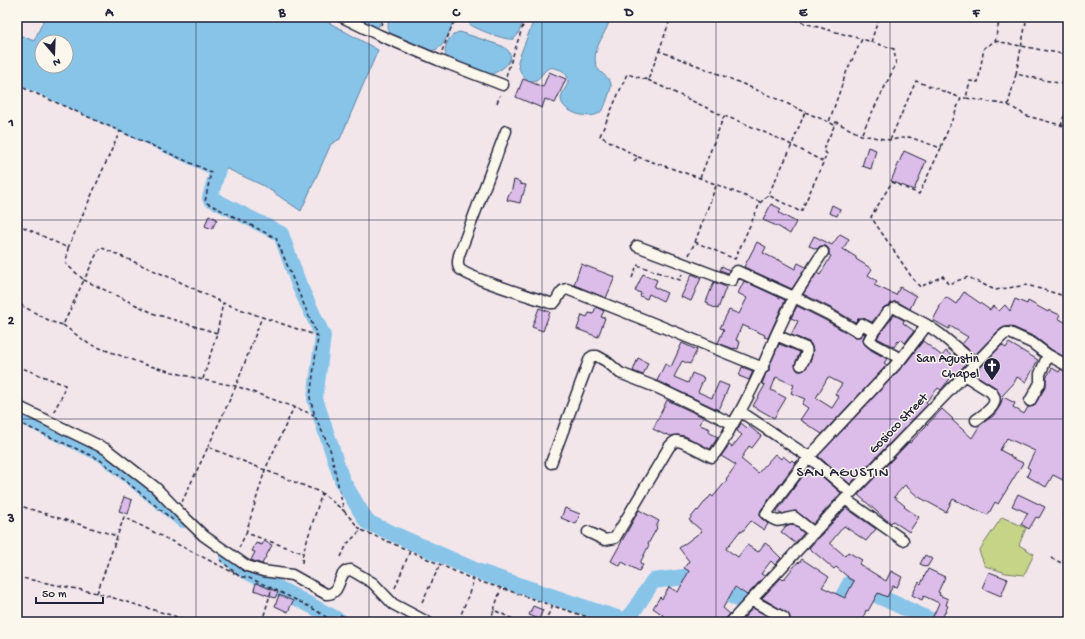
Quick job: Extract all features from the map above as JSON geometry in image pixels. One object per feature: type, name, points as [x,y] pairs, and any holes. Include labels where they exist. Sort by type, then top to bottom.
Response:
[{"type":"street","points":[[342,17],[438,60],[503,85]]},
{"type":"street","points":[[506,131],[459,255],[459,268],[466,274],[550,303],[556,302],[561,292],[567,289],[763,368]]},
{"type":"street","points":[[637,246],[729,281],[732,280],[735,272],[737,271],[794,297],[857,331],[862,324],[874,331]]},
{"type":"street","points":[[588,532],[605,540],[615,538],[671,444],[677,441],[712,457],[741,412],[763,368],[776,335],[794,297],[823,252]]},
{"type":"street","points":[[900,359],[869,340],[874,331],[891,310],[928,325],[975,363]]},
{"type":"street","points":[[814,533],[794,517],[777,521],[766,514],[809,457],[900,359],[928,325]]},
{"type":"street","name":"Gosioco Street","points":[[731,622],[848,496],[1001,337],[1010,333],[1032,343],[1048,355],[1068,366]]},
{"type":"street","points":[[776,335],[806,348],[806,355],[801,365]]},
{"type":"street","points":[[1030,401],[1040,384],[1040,374],[1048,355]]},
{"type":"street","points":[[551,463],[590,358],[593,356],[597,356],[620,373],[658,388],[733,424]]},
{"type":"street","points":[[964,375],[995,396],[994,404],[976,420]]},
{"type":"street","points":[[17,406],[106,448],[156,488],[204,536],[247,566],[263,571],[292,575],[326,594],[335,592],[344,573],[351,570],[374,583],[393,604],[427,622]]},
{"type":"street","points":[[741,412],[809,457],[848,496],[903,540]]},
{"type":"street","points":[[748,603],[784,618]]},
{"type":"path","points":[[438,60],[456,17]]},
{"type":"path","points":[[497,103],[526,17]]},
{"type":"path","points":[[658,17],[670,20]]},
{"type":"path","points":[[648,80],[670,17]]},
{"type":"path","points":[[788,17],[894,49],[896,64],[861,135]]},
{"type":"path","points":[[872,42],[879,17]]},
{"type":"path","points":[[995,41],[1000,17]]},
{"type":"path","points":[[1008,106],[1027,17]]},
{"type":"path","points":[[1058,17],[1068,20]]},
{"type":"path","points":[[829,122],[846,73],[862,39]]},
{"type":"path","points":[[966,98],[970,81],[978,82],[984,48],[995,41],[1068,55]]},
{"type":"path","points":[[659,51],[701,66],[829,122],[834,126]]},
{"type":"path","points":[[760,202],[700,178],[638,157],[600,136],[627,74],[648,80],[724,116],[792,145],[824,162]]},
{"type":"path","points":[[1016,74],[1068,84]]},
{"type":"path","points":[[890,140],[916,82],[961,98],[1008,106],[1027,116],[1068,127]]},
{"type":"path","points":[[17,85],[211,172],[205,202],[276,238],[318,336],[310,398],[315,416],[330,449],[344,511]]},
{"type":"path","points":[[961,98],[941,148],[919,194],[892,182],[871,217],[912,279],[920,287],[944,276],[948,284],[968,277],[995,290],[1027,285],[1068,297]]},
{"type":"path","points":[[1061,126],[1068,103]]},
{"type":"path","points":[[695,242],[735,259],[760,202],[768,195],[792,145],[804,112]]},
{"type":"path","points":[[700,178],[724,116]]},
{"type":"path","points":[[768,195],[801,212],[824,162],[827,154],[823,150],[836,122],[861,135],[890,140],[909,137],[941,148]]},
{"type":"path","points":[[120,131],[68,248],[66,264],[84,280],[155,314],[217,333]]},
{"type":"path","points":[[634,161],[638,157]]},
{"type":"path","points":[[632,278],[637,264],[680,280],[716,185]]},
{"type":"path","points":[[17,224],[68,248]]},
{"type":"path","points":[[63,325],[100,247],[178,281],[223,303],[318,336]]},
{"type":"path","points":[[17,303],[52,322],[63,325],[89,344],[146,365],[203,380],[236,386],[315,416]]},
{"type":"path","points":[[203,380],[217,333],[223,303]]},
{"type":"path","points":[[180,507],[236,386],[262,317]]},
{"type":"path","points":[[237,554],[246,533],[265,470],[294,407]]},
{"type":"path","points":[[208,447],[322,493],[344,511],[361,530],[440,565],[474,580],[604,622]]},
{"type":"path","points":[[302,563],[303,553],[322,493]]},
{"type":"path","points":[[17,505],[117,536]]},
{"type":"path","points":[[1063,515],[1068,517]]},
{"type":"path","points":[[97,593],[124,517],[240,577]]},
{"type":"path","points":[[341,557],[348,544],[361,530]]},
{"type":"path","points":[[246,533],[303,553]]},
{"type":"path","points":[[395,588],[410,551]]},
{"type":"path","points":[[1051,558],[1068,566]]},
{"type":"path","points":[[422,602],[440,565]]},
{"type":"path","points":[[17,577],[97,593],[194,622]]},
{"type":"path","points":[[459,620],[474,580]]},
{"type":"path","points":[[262,622],[272,588]]},
{"type":"path","points":[[490,621],[501,588]]},
{"type":"path","points":[[544,622],[553,606]]},
{"type":"path","points":[[494,610],[519,622]]},
{"type":"path","points":[[340,615],[352,622]]},
{"type":"green space","points":[[1002,517],[1026,528],[1019,545],[1034,554],[1024,575],[1006,573],[985,566],[979,551]]},
{"type":"water","points":[[45,17],[67,17],[77,20],[79,17],[319,17],[378,50],[340,139],[331,144],[301,211],[264,186],[17,71],[17,34],[34,41],[34,74],[74,74],[74,34],[37,34]]},
{"type":"water","points":[[348,17],[382,17],[379,26],[374,29]]},
{"type":"water","points":[[389,17],[453,17],[449,33],[445,41],[436,50],[428,51],[391,35],[388,29]]},
{"type":"water","points":[[467,17],[524,17],[517,36],[510,39],[474,27],[468,23]]},
{"type":"water","points":[[535,17],[608,17],[609,22],[598,45],[595,59],[600,72],[611,82],[611,88],[604,107],[599,113],[589,116],[577,114],[566,108],[561,99],[568,79],[562,70],[553,68],[547,69],[539,78],[532,81],[525,79],[523,76],[519,68],[518,61]]},
{"type":"water","points":[[460,32],[502,46],[508,50],[510,55],[508,63],[504,67],[489,75],[447,60],[445,51],[447,43],[452,36]]},
{"type":"building","points":[[549,72],[566,79],[555,103],[545,99],[542,108],[516,97],[523,79],[543,87]]},
{"type":"building","points":[[868,147],[876,150],[871,169],[862,166]]},
{"type":"building","points":[[904,151],[926,161],[914,190],[891,181]]},
{"type":"building","points":[[514,180],[520,182],[520,184],[526,185],[520,203],[507,200],[509,193],[511,193]]},
{"type":"building","points":[[771,204],[781,209],[779,213],[796,222],[790,234],[763,220]]},
{"type":"building","points":[[832,205],[840,209],[837,216],[829,213]]},
{"type":"building","points":[[209,215],[217,219],[212,229],[205,226]]},
{"type":"building","points":[[840,234],[849,239],[843,249],[872,269],[868,275],[877,281],[874,285],[896,295],[900,287],[916,296],[910,309],[898,302],[894,302],[883,308],[872,322],[859,318],[855,322],[803,294],[817,273],[820,275],[831,256],[829,255],[829,249],[826,246],[820,246],[817,249],[809,246],[814,236],[832,245]]},
{"type":"building","points":[[757,242],[766,247],[763,253],[795,269],[798,263],[806,267],[792,289],[744,267]]},
{"type":"building","points":[[581,264],[615,277],[606,298],[574,285]]},
{"type":"building","points":[[722,266],[729,270],[728,273],[720,270]]},
{"type":"building","points":[[643,274],[657,280],[654,287],[667,293],[663,301],[649,294],[647,299],[640,296],[641,293],[635,291]]},
{"type":"building","points":[[692,274],[701,278],[691,301],[681,297]]},
{"type":"building","points":[[744,281],[785,300],[768,338],[764,337],[765,335],[742,325],[736,340],[740,342],[738,349],[734,349],[718,343],[724,329],[720,328],[729,310],[739,314],[747,298],[738,293]]},
{"type":"building","points":[[714,282],[726,287],[718,309],[708,305],[709,303],[706,302]]},
{"type":"building","points":[[964,292],[990,310],[993,306],[999,311],[1005,305],[1010,311],[1015,299],[1027,304],[1028,301],[1048,312],[1049,310],[1060,315],[1058,318],[1068,324],[1068,359],[1052,350],[1035,337],[1010,326],[1002,328],[997,332],[975,355],[962,344],[968,337],[950,326],[949,329],[933,320],[940,307],[939,306],[946,297],[956,304]]},
{"type":"building","points":[[797,306],[854,337],[860,337],[865,333],[863,339],[865,345],[887,359],[884,363],[887,365],[822,434],[800,420],[808,408],[802,404],[805,399],[791,393],[794,385],[776,377],[771,390],[786,398],[774,418],[753,406],[765,385],[762,384],[766,373],[769,371],[769,367],[779,344],[800,352],[795,364],[798,371],[804,370],[811,360],[813,350],[811,344],[791,335],[798,321],[791,318]],"holes":[[[828,377],[842,384],[835,394],[839,397],[832,408],[816,398]]]},
{"type":"building","points":[[596,307],[604,311],[601,317],[605,318],[598,337],[577,329],[582,315],[587,317],[589,313],[593,314]]},
{"type":"building","points":[[539,308],[550,312],[543,331],[532,327]]},
{"type":"building","points":[[894,315],[904,320],[903,323],[914,331],[905,343],[901,339],[894,347],[877,338]]},
{"type":"building","points":[[923,341],[942,356],[946,351],[953,357],[954,354],[966,364],[952,376],[941,390],[938,388],[926,402],[928,404],[850,484],[818,456],[906,363]]},
{"type":"building","points":[[682,343],[697,350],[690,364],[682,361],[674,377],[688,383],[692,373],[704,378],[698,392],[712,398],[719,382],[729,386],[719,410],[657,381],[665,364],[671,367]]},
{"type":"building","points":[[1009,343],[1038,360],[1026,382],[1017,377],[1014,383],[1001,397],[995,387],[974,374],[1002,345],[1006,348]]},
{"type":"building","points":[[638,358],[648,363],[643,375],[633,371]]},
{"type":"building","points":[[742,367],[753,371],[749,380],[739,376]]},
{"type":"building","points":[[1052,368],[1059,372],[1061,369],[1068,372],[1068,476],[1065,481],[1053,475],[1046,487],[1027,476],[1030,469],[1027,467],[1035,451],[1007,438],[1000,450],[1023,463],[998,504],[995,502],[988,515],[953,499],[946,512],[917,496],[905,485],[894,497],[905,506],[904,507],[919,517],[909,532],[893,521],[891,523],[884,518],[858,495],[942,409],[972,438],[980,425],[993,416],[1000,406],[1003,397],[1015,403],[1013,407],[1024,414],[1028,407],[1034,406],[1046,386],[1046,378]]},
{"type":"building","points":[[667,400],[703,417],[700,425],[710,429],[708,432],[718,437],[710,449],[685,436],[665,435],[653,429]]},
{"type":"building","points":[[741,423],[747,428],[749,426],[761,436],[752,448],[749,446],[741,459],[758,473],[775,454],[781,459],[783,456],[790,462],[792,460],[795,463],[798,460],[761,510],[760,517],[768,524],[764,530],[751,521],[742,532],[740,531],[726,549],[738,557],[747,545],[758,552],[765,543],[781,558],[775,565],[771,561],[761,574],[765,576],[747,595],[735,587],[723,608],[730,614],[726,618],[725,622],[658,622],[663,615],[653,608],[660,597],[662,599],[669,587],[678,592],[689,571],[684,568],[689,561],[679,548],[702,531],[689,520],[711,495],[713,497],[727,480],[726,479],[736,465],[721,456],[729,445],[732,447],[742,435],[737,431]]},
{"type":"building","points":[[810,466],[841,493],[813,524],[796,511],[781,514],[777,511]]},
{"type":"building","points":[[1018,494],[1045,507],[1039,518],[1036,517],[1029,529],[1021,524],[1028,513],[1012,506]]},
{"type":"building","points":[[124,497],[132,500],[128,514],[119,511]]},
{"type":"building","points":[[565,508],[580,514],[576,524],[561,518]]},
{"type":"building","points":[[846,508],[876,529],[866,541],[844,526],[830,543],[845,556],[848,552],[862,560],[859,564],[886,581],[891,571],[902,577],[897,587],[893,586],[887,597],[878,593],[868,611],[866,610],[862,622],[789,622],[790,617],[787,613],[762,598],[781,578],[783,580],[802,559],[829,577],[822,587],[845,598],[854,581],[848,578],[836,567],[834,569],[809,548]]},
{"type":"building","points":[[639,510],[659,521],[640,563],[643,565],[639,571],[622,562],[620,566],[611,561]]},
{"type":"building","points":[[792,524],[804,533],[795,543],[781,532],[786,526]]},
{"type":"building","points":[[264,541],[272,545],[262,564],[251,560],[255,552],[252,551],[256,543],[262,545]]},
{"type":"building","points":[[925,555],[932,559],[927,567],[920,564]]},
{"type":"building","points":[[928,569],[945,577],[938,592],[940,593],[939,595],[948,599],[946,605],[948,606],[940,622],[932,619],[939,603],[924,596],[922,600],[912,595],[919,582],[921,584]]},
{"type":"building","points":[[989,572],[1008,579],[1001,596],[982,588]]},
{"type":"building","points":[[256,583],[278,592],[275,598],[254,590]]},
{"type":"building","points":[[279,595],[293,601],[288,612],[275,606]]},
{"type":"building","points":[[533,606],[543,610],[539,619],[529,615]]},
{"type":"building","points":[[753,608],[778,622],[740,622]]},
{"type":"waterway","points":[[17,75],[218,169],[210,198],[281,234],[299,285],[323,336],[315,399],[342,480],[367,522],[477,571],[627,621],[653,581],[692,576],[762,611]]},
{"type":"waterway","points":[[17,414],[104,455],[183,520]]},
{"type":"waterway","points":[[227,556],[246,571],[342,622]]},
{"type":"waterway","points":[[829,622],[850,583],[935,622]]},
{"type":"place","name":"San Agustin Chapel","points":[[992,381]]},
{"type":"district","name":"SAN AGUSTIN","points":[[843,473]]}]
